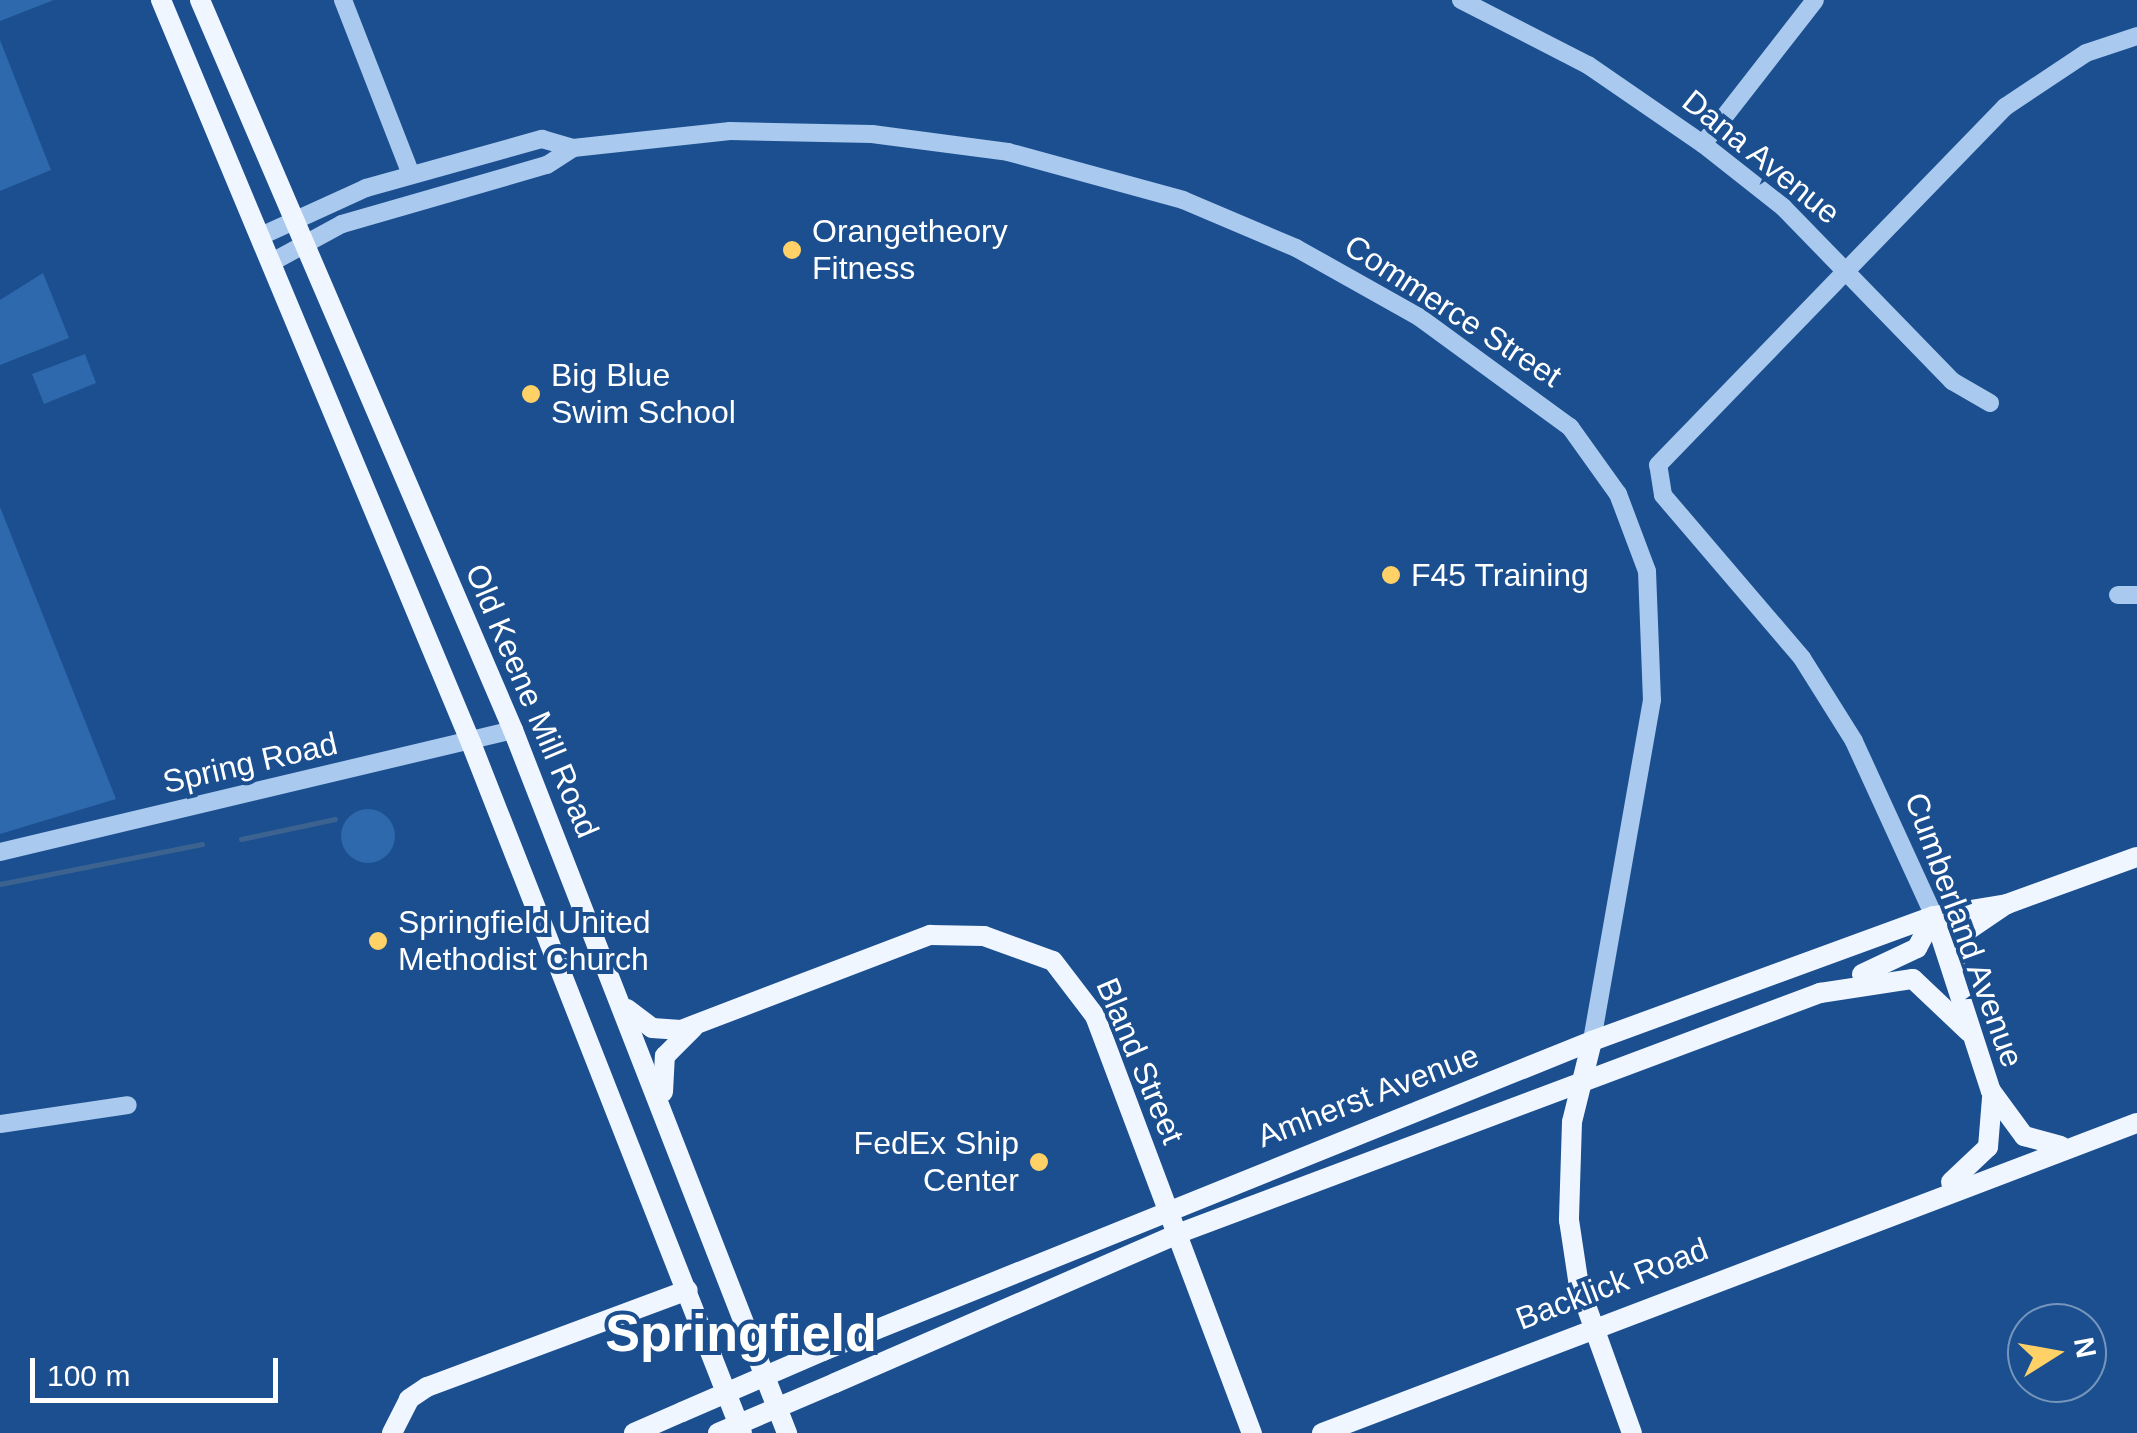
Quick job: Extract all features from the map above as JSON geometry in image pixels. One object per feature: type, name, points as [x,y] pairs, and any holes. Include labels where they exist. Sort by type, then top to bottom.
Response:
[{"type":"main road","points":[[161,0],[263,234],[472,743],[742,1433]]},
{"type":"main road","name":"Old Keene Mill Road","points":[[200,0],[302,246],[513,730],[752,1326],[787,1433]]},
{"type":"main road","name":"Amherst Avenue","points":[[634,1433],[1166,1207],[1592,1042],[1934,916],[2007,904],[2137,857]]},
{"type":"main road","points":[[1955,981],[1961,935],[2007,904]]},
{"type":"main road","points":[[1820,994],[1918,948],[1934,916]]},
{"type":"main road","name":"Cumberland Avenue","points":[[1934,916],[1991,1091],[2024,1136],[2068,1146]]},
{"type":"main road","name":"Bland Street","points":[[696,1026],[915,938],[974,935],[1032,952],[1066,970],[1088,1000],[1252,1433]]},
{"type":"main road","name":"Amherst Avenue","points":[[718,1433],[1178,1234],[1820,994],[1913,979],[1969,1032]]},
{"type":"main road","points":[[623,1004],[652,1028],[696,1026]]},
{"type":"main road","points":[[665,1109],[665,1056],[696,1026]]},
{"type":"main road","name":"Commerce Street","points":[[1592,1042],[1581,1086],[1568,1212],[1592,1323],[1632,1433]]},
{"type":"main road","name":"Backlick Road","points":[[1926,1197],[1988,1147],[1991,1091]]},
{"type":"main road","name":"Backlick Road","points":[[1322,1433],[1592,1323],[2137,1122]]},
{"type":"main road","points":[[392,1433],[409,1398],[427,1387],[688,1290]]},
{"type":"main road","points":[[752,1326],[802,1433]]},
{"type":"street","points":[[343,0],[411,174]]},
{"type":"street","name":"Dana Avenue","points":[[1462,0],[1588,66],[1703,144],[1846,268],[1952,381],[1990,403]]},
{"type":"street","points":[[1703,144],[1815,0]]},
{"type":"street","name":"Cumberland Avenue","points":[[1934,916],[1831,702],[1663,494],[1662,454],[2027,88],[2137,36]]},
{"type":"street","name":"Commerce Street","points":[[263,234],[411,174],[542,140],[573,148],[802,130],[967,145],[1093,172],[1296,248],[1546,404],[1618,494],[1654,612],[1652,700],[1592,1042]]},
{"type":"street","name":"Commerce Street","points":[[274,261],[395,205],[546,165],[573,148]]},
{"type":"street","name":"Spring Road","points":[[0,852],[472,743],[513,730]]},
{"type":"street","points":[[0,1124],[128,1105]]},
{"type":"shaded area","points":[[0,0],[54,0],[0,21]]},
{"type":"shaded area","points":[[0,40],[51,170],[0,191]]},
{"type":"shaded area","points":[[43,273],[69,338],[0,365],[0,300]]},
{"type":"shaded area","points":[[85,354],[96,383],[44,404],[32,374]]},
{"type":"shaded area","points":[[0,507],[116,799],[0,834]]},
{"type":"shaded area","points":[[368,809],[387,817],[395,836],[387,855],[368,863],[349,855],[341,836],[349,817]]},
{"type":"waterway","points":[[241,839],[335,819]]},
{"type":"waterway","points":[[0,884],[202,844]]},
{"type":"place","name":"Orangetheory Fitness","points":[[792,250]]},
{"type":"place","name":"Big Blue Swim School","points":[[531,394]]},
{"type":"place","name":"F45 Training","points":[[1391,575]]},
{"type":"place","name":"Springfield United Methodist Church","points":[[378,941]]},
{"type":"place","name":"FedEx Ship Center","points":[[1039,1162]]},
{"type":"district","name":"Springfield","points":[[741,1334]]}]
